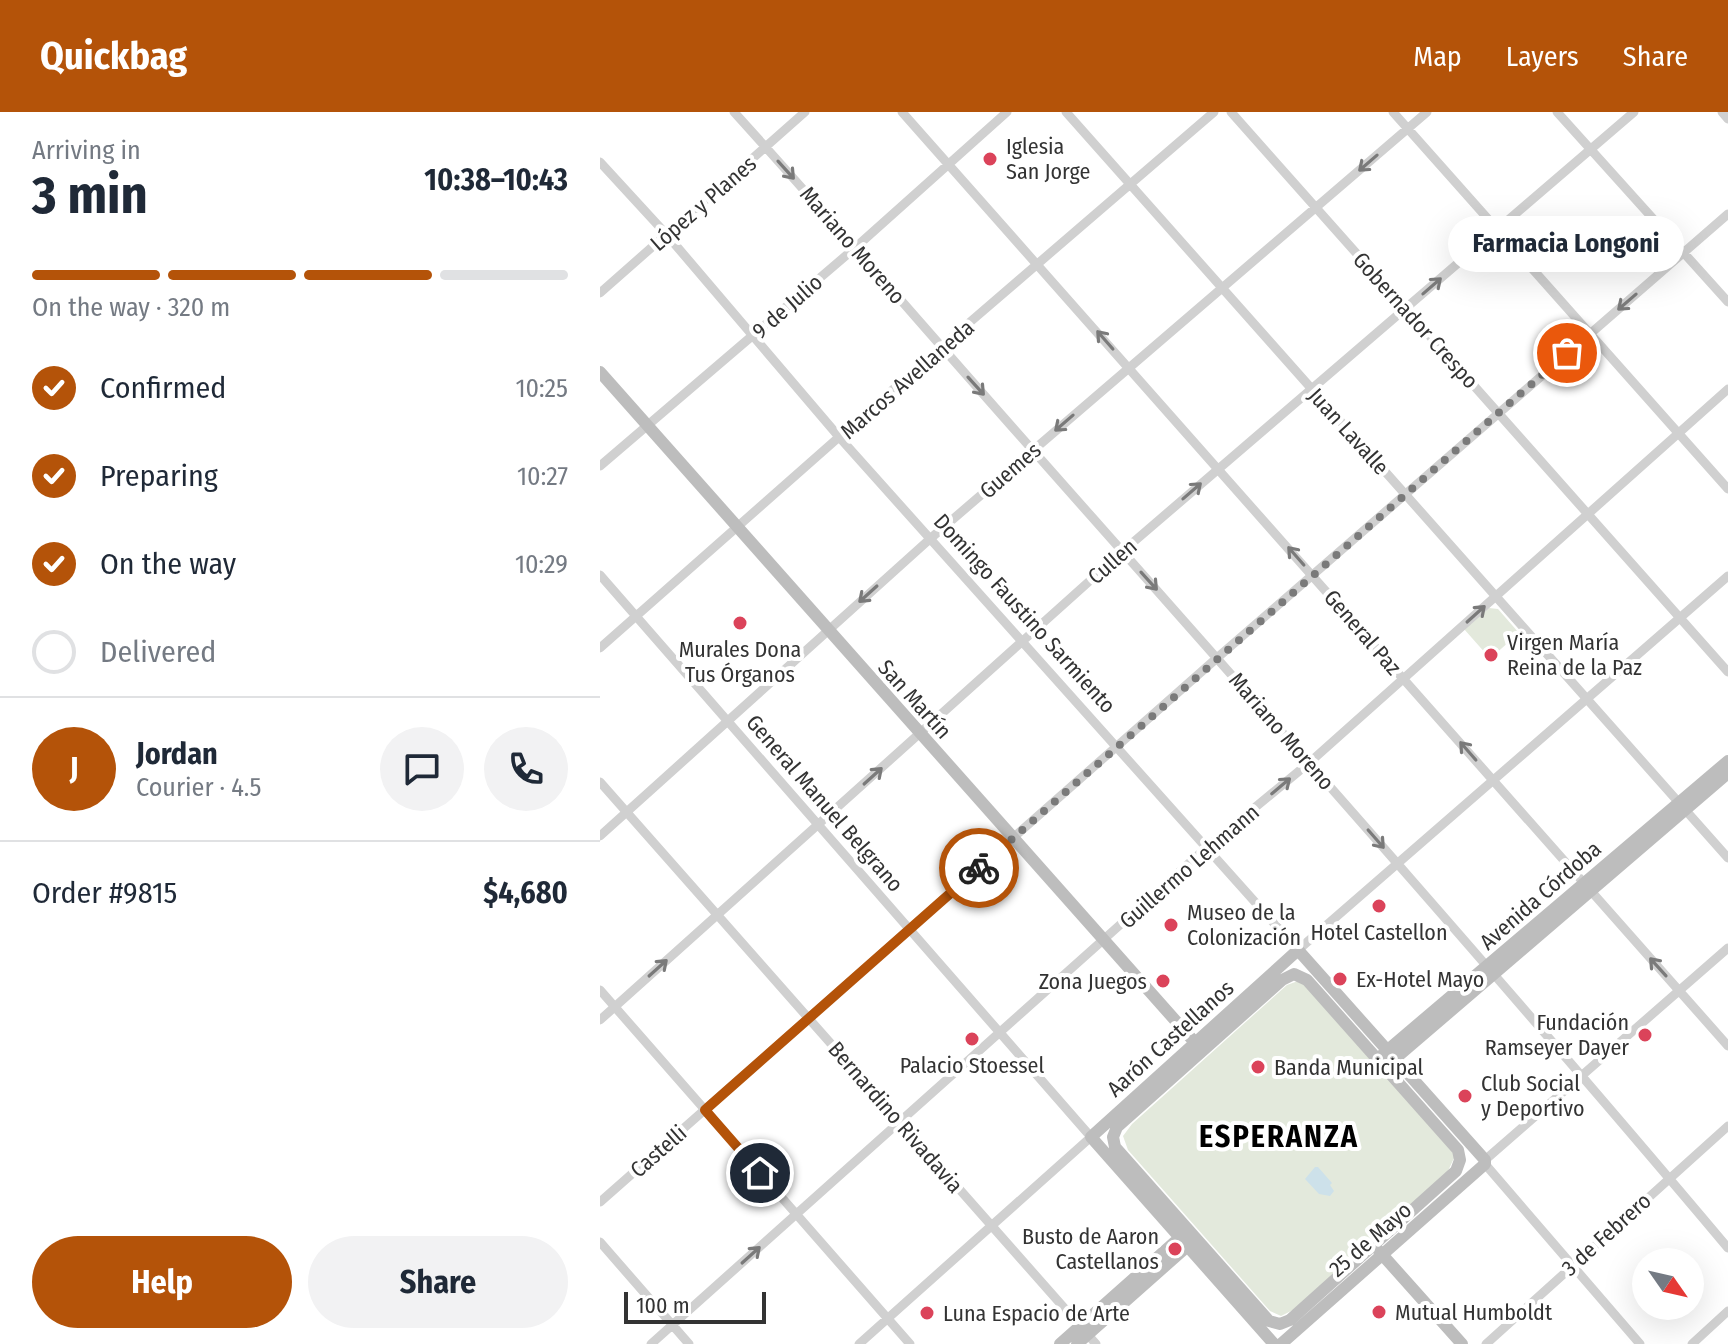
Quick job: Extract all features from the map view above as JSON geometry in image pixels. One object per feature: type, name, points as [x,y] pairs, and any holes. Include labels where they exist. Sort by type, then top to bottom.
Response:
[{"type":"main road","name":"San Martín","points":[[600,372],[1198,1046]]},
{"type":"main road","name":"Avenida Córdoba","points":[[1683,806],[1728,761]]},
{"type":"main road","name":"Avenida Córdoba","points":[[1386,1059],[1586,887],[1683,806],[1728,773]]},
{"type":"main road","name":"Aarón Castellanos","points":[[1117,1127],[1298,950]]},
{"type":"main road","name":"Domingo Faustino Sarmiento","points":[[1298,950],[1458,1150],[1460,1160],[1456,1171]]},
{"type":"main road","name":"Aarón Castellanos","points":[[1091,1137],[1282,980],[1294,974],[1307,980]]},
{"type":"main road","name":"Domingo Faustino Sarmiento","points":[[1307,980],[1485,1162]]},
{"type":"main road","name":"General Manuel Belgrano","points":[[1117,1127],[1113,1137],[1115,1147],[1274,1344]]},
{"type":"main road","name":"General Manuel Belgrano","points":[[1091,1137],[1187,1239],[1274,1323]]},
{"type":"main road","name":"25 de Mayo","points":[[1274,1323],[1290,1320],[1485,1162]]},
{"type":"main road","name":"25 de Mayo","points":[[1281,1344],[1456,1171]]},
{"type":"main road","points":[[1077,1344],[1187,1239]]},
{"type":"main road","points":[[1378,1250],[1462,1344]]},
{"type":"main road","points":[[1060,1344],[1088,1335]]},
{"type":"street","name":"Mariano Moreno","points":[[734,112],[1310,762],[1728,1248]]},
{"type":"street","name":"López y Planes","points":[[600,293],[805,112]]},
{"type":"street","name":"General Paz","points":[[902,112],[1728,1046]]},
{"type":"street","name":"9 de Julio","points":[[600,466],[856,247],[1007,112]]},
{"type":"street","name":"Juan Lavalle","points":[[1066,112],[1728,858]]},
{"type":"street","name":"Marcos Avellaneda","points":[[600,648],[941,347],[1214,112]]},
{"type":"street","name":"Gobernador Crespo","points":[[1231,112],[1728,672]]},
{"type":"street","points":[[1393,112],[1728,489]]},
{"type":"street","name":"Guemes","points":[[600,836],[931,538],[1427,112]]},
{"type":"street","points":[[1557,112],[1728,302]]},
{"type":"street","name":"Cullen","points":[[600,1020],[1123,551],[1634,112]]},
{"type":"street","points":[[1722,112],[1728,119]]},
{"type":"street","name":"Domingo Faustino Sarmiento","points":[[600,162],[667,235],[840,438],[1298,950]]},
{"type":"street","name":"Castelli","points":[[600,1202],[1116,746],[1728,214]]},
{"type":"street","name":"Guillermo Lehmann","points":[[651,1344],[1206,848],[1310,762],[1728,389]]},
{"type":"street","name":"General Manuel Belgrano","points":[[600,575],[1091,1137]]},
{"type":"street","name":"Aarón Castellanos","points":[[1298,950],[1728,576]]},
{"type":"street","name":"Bernardino Rivadavia","points":[[600,782],[1088,1335]]},
{"type":"street","name":"25 de Mayo","points":[[1485,1162],[1728,948]]},
{"type":"street","points":[[600,990],[910,1344]]},
{"type":"street","name":"3 de Febrero","points":[[1486,1344],[1728,1126]]},
{"type":"street","name":"Aarón Castellanos","points":[[859,1344],[1091,1137]]},
{"type":"street","name":"Domingo Faustino Sarmiento","points":[[1485,1162],[1640,1344]]},
{"type":"street","points":[[600,1242],[689,1344]]},
{"type":"street","points":[[1692,1344],[1728,1311]]},
{"type":"shaded area","points":[[1489,608],[1498,609],[1519,633],[1493,656],[1487,655],[1464,629]]},
{"type":"shaded area","points":[[1298,981],[1304,984],[1453,1151],[1454,1158],[1448,1171],[1293,1310],[1281,1316],[1270,1311],[1128,1150],[1123,1136],[1132,1124],[1287,985]]},
{"type":"water","points":[[1315,1167],[1332,1183],[1330,1185],[1334,1191],[1330,1196],[1319,1194],[1305,1179]]},
{"type":"way so far","points":[[979,868],[1567,353]]},
{"type":"place","name":"Iglesia San Jorge","points":[[990,159]]},
{"type":"place","name":"Farmacia Longoni","points":[[1567,353]]},
{"type":"place","name":"Murales Dona Tus Órganos","points":[[740,623]]},
{"type":"place","name":"Virgen María Reina de la Paz","points":[[1491,655]]},
{"type":"place","name":"Hotel Castellon","points":[[1379,906]]},
{"type":"place","name":"Museo de la Colonización","points":[[1171,925]]},
{"type":"place","name":"Ex-Hotel Mayo","points":[[1340,979]]},
{"type":"place","name":"Zona Juegos","points":[[1163,981]]},
{"type":"place","name":"Fundación Ramseyer Dayer","points":[[1645,1035]]},
{"type":"place","name":"Palacio Stoessel","points":[[972,1039]]},
{"type":"place","name":"Banda Municipal","points":[[1258,1067]]},
{"type":"place","name":"Club Social y Deportivo","points":[[1465,1096]]},
{"type":"place","name":"Busto de Aaron Castellanos","points":[[1175,1249]]},
{"type":"place","name":"Mutual Humboldt","points":[[1379,1312]]},
{"type":"place","name":"Luna Espacio de Arte","points":[[927,1313]]},
{"type":"district","name":"ESPERANZA","points":[[1279,1137]]},
{"type":"route","points":[[760,1173],[705,1110],[979,868]]}]
